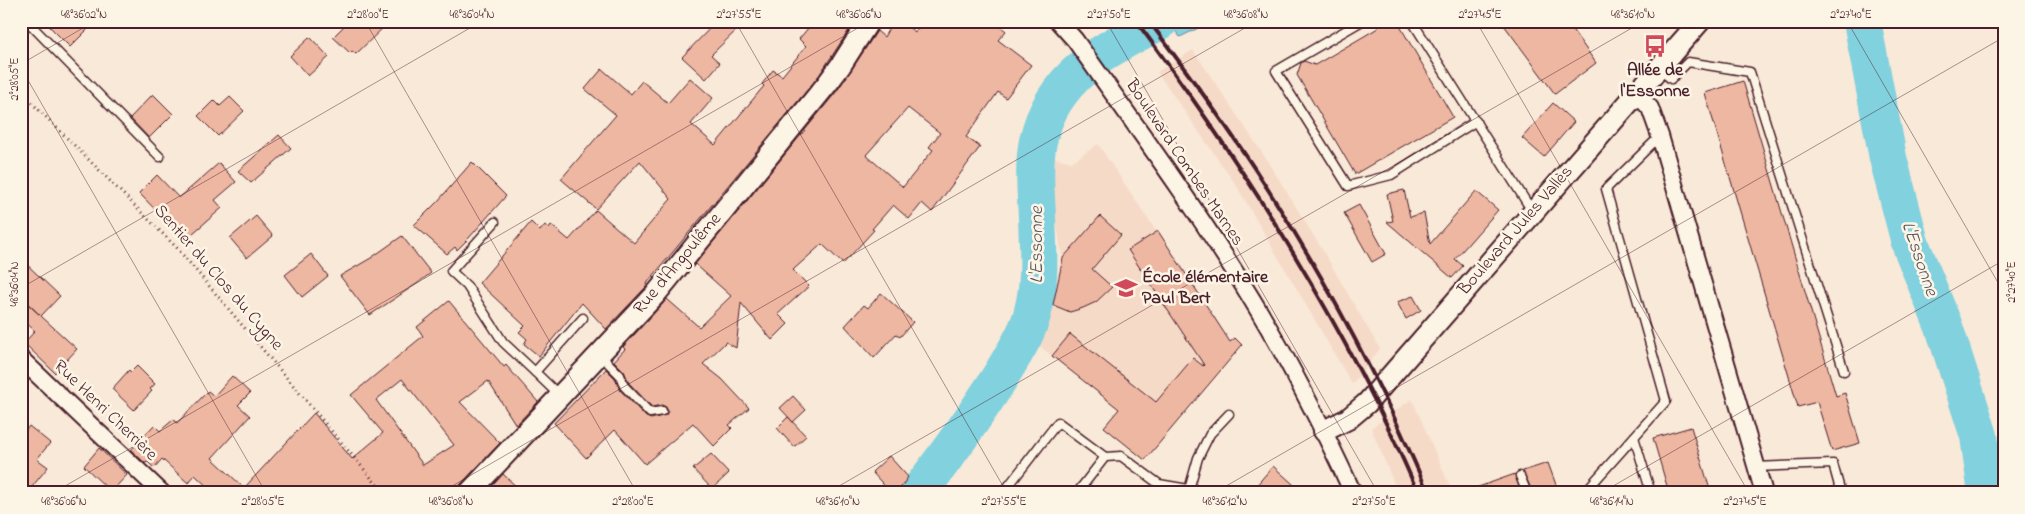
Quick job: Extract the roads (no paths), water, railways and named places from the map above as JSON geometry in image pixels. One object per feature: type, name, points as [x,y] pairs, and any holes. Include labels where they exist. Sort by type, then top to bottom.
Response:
[{"type":"street","name":"Rue d'Angoulême","points":[[470,493],[655,295],[827,84],[841,66],[869,21]]},
{"type":"street","name":"Boulevard Combes Marnes","points":[[1058,21],[1076,40],[1180,189],[1251,297],[1305,393],[1353,493]]},
{"type":"street","name":"Boulevard Jules Vallès","points":[[1324,431],[1348,419],[1367,403],[1700,21]]},
{"type":"street","points":[[1637,94],[1650,108],[1660,136],[1764,493]]},
{"type":"street","name":"Rue Henri Cherrière","points":[[21,359],[162,493]]},
{"type":"lane","points":[[27,21],[160,158]]},
{"type":"lane","points":[[1362,21],[1276,71],[1348,186],[1391,175],[1476,121]]},
{"type":"lane","points":[[1412,21],[1533,213]]},
{"type":"lane","points":[[1659,69],[1671,80],[1688,62],[1750,72],[1844,372]]},
{"type":"lane","points":[[1584,493],[1666,401],[1606,189],[1660,136]]},
{"type":"lane","points":[[495,222],[452,271],[466,286],[503,342],[560,396]]},
{"type":"lane","points":[[535,372],[583,318]]},
{"type":"lane","points":[[599,354],[620,375],[624,386],[650,413],[662,412]]},
{"type":"lane","points":[[1004,493],[1058,422],[1104,457],[1121,456],[1160,484],[1188,491],[1198,458],[1210,434],[1229,414]]},
{"type":"lane","points":[[1634,437],[1651,493]]},
{"type":"lane","points":[[1077,493],[1104,457]]},
{"type":"lane","points":[[1755,467],[1833,464],[1841,493]]},
{"type":"lane","points":[[1520,476],[1527,493]]},
{"type":"water","points":[[1168,21],[1213,21],[1180,37]]},
{"type":"waterway","name":"L'Essonne","points":[[918,493],[954,445],[999,379],[1026,331],[1031,318],[1036,299],[1038,264],[1036,160],[1038,141],[1045,118],[1055,99],[1084,67],[1120,42],[1160,21]]},
{"type":"waterway","name":"L'Essonne","points":[[1862,21],[1888,158],[1910,243],[1944,327],[1979,436],[1986,486],[1985,493]]},
{"type":"railway","points":[[1136,21],[1216,133],[1291,249],[1359,369],[1418,493]]},
{"type":"railway","points":[[1149,21],[1239,146],[1312,262],[1374,375],[1428,493]]},
{"type":"place","name":"Allée de l'Essonne","points":[[1655,46]]},
{"type":"place","name":"École élémentaire Paul Bert","points":[[1126,288]]}]
